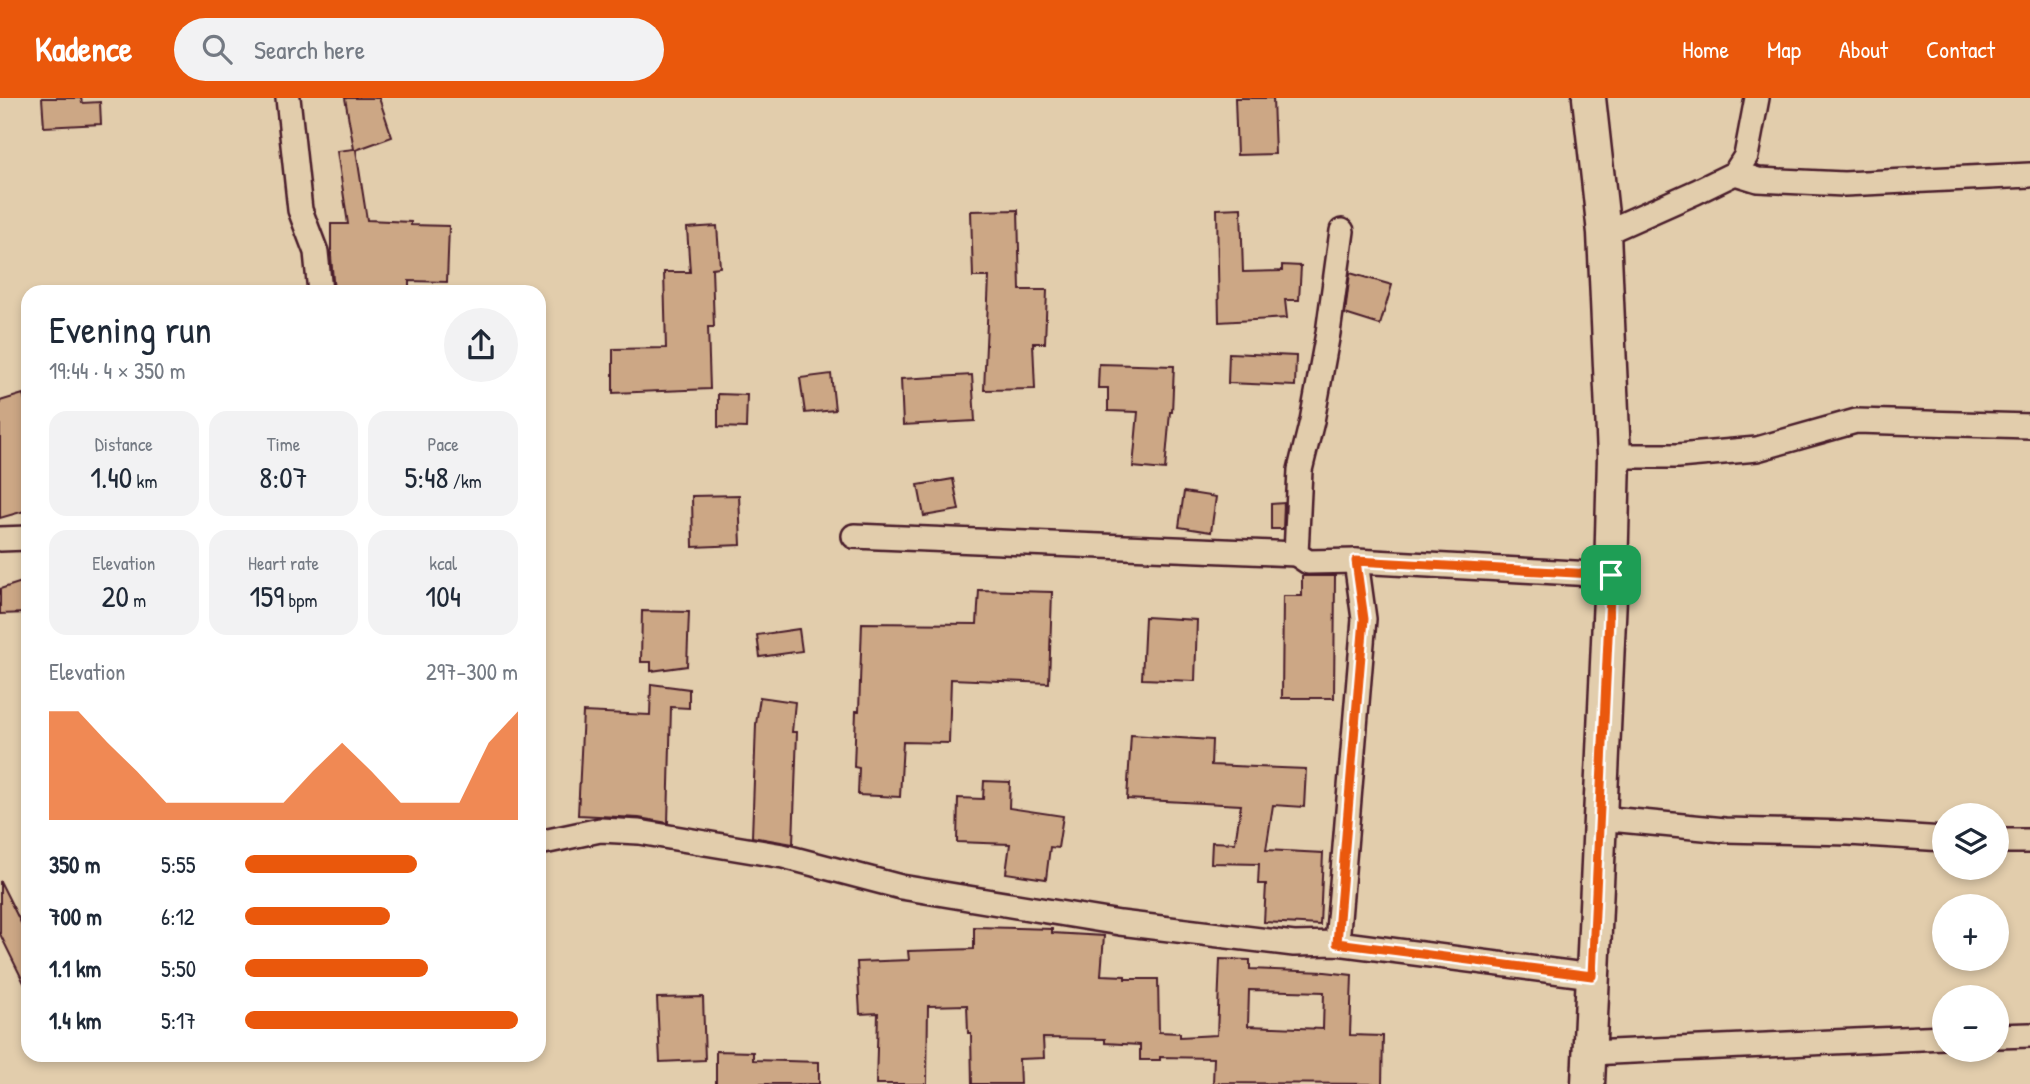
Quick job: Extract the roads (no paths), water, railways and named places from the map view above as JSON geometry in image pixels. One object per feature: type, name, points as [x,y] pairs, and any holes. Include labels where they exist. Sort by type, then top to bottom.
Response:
[{"type":"street","points":[[288,98],[300,210],[316,252],[319,285]]},
{"type":"street","points":[[1588,1084],[1614,456],[1604,233],[1589,98]]},
{"type":"street","points":[[1604,233],[1735,173],[1746,156],[1758,98]]},
{"type":"street","points":[[1735,173],[1758,180],[1844,184],[2030,175]]},
{"type":"street","points":[[1296,554],[1300,470],[1328,333],[1342,231]]},
{"type":"street","points":[[1614,456],[1678,456],[1756,449],[1856,421],[2030,426]]},
{"type":"street","points":[[854,536],[1296,554],[1308,562],[1356,561],[1611,575]]},
{"type":"street","points":[[0,539],[21,538]]},
{"type":"street","points":[[1337,943],[1364,619],[1356,561]]},
{"type":"street","points":[[1599,818],[1725,830],[1932,838]]},
{"type":"street","points":[[546,842],[600,830],[639,832],[783,856],[901,887],[1121,923],[1294,944],[1337,943],[1592,976]]},
{"type":"street","points":[[2009,841],[2030,841]]},
{"type":"street","points":[[2009,1036],[2030,1035]]},
{"type":"street","points":[[1589,1053],[1932,1038]]}]
